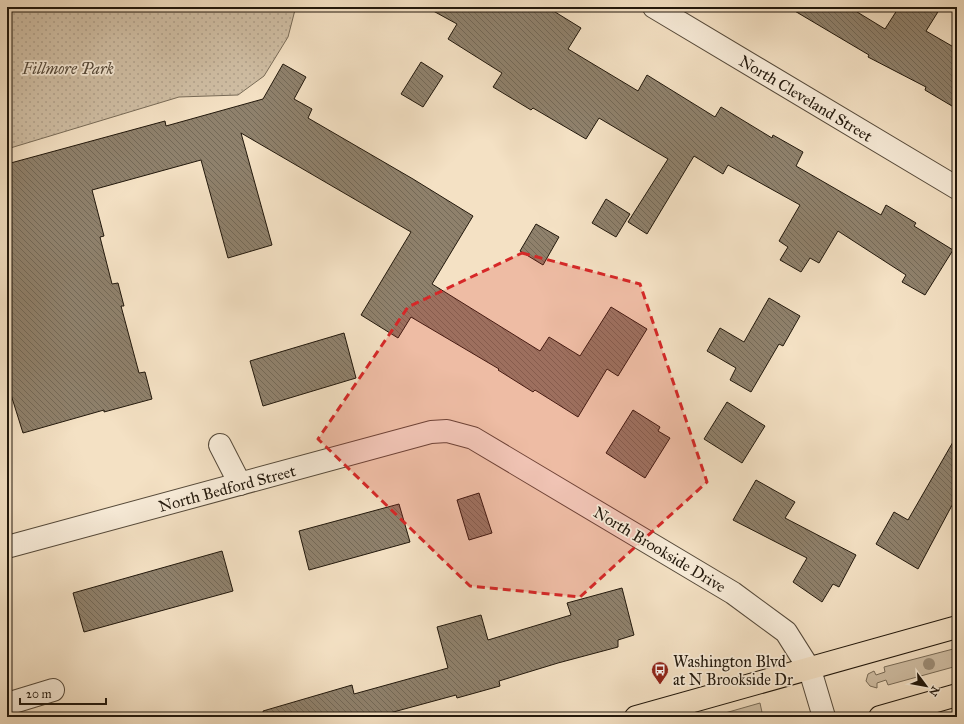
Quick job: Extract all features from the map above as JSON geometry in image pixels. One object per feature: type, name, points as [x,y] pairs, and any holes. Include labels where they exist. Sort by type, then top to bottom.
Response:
[{"type":"main road","points":[[636,717],[810,670],[957,627]]},
{"type":"main road","points":[[880,717],[957,695]]},
{"type":"street","name":"North Cleveland Street","points":[[654,7],[957,188]]},
{"type":"street","name":"North Bedford Street","points":[[7,547],[431,432],[447,431]]},
{"type":"street","name":"North Brookside Drive","points":[[447,431],[473,438],[733,593],[786,632],[810,670],[824,717]]},
{"type":"street","points":[[220,445],[240,484]]},
{"type":"street","points":[[7,704],[53,690]]},
{"type":"highlighted area","points":[[522,253],[640,284],[707,482],[580,597],[470,586],[318,439],[408,307]]},
{"type":"green space","name":"Fillmore Park","points":[[7,7],[292,7],[295,10],[288,37],[264,76],[238,95],[179,97],[7,149]]},
{"type":"green space","points":[[957,648],[957,666],[888,685],[886,680],[877,683],[877,688],[870,686],[866,681],[868,674],[874,671],[876,675],[885,672],[884,667]]},
{"type":"green space","points":[[760,703],[763,717],[711,717]]},
{"type":"building","points":[[426,7],[547,7],[581,28],[568,49],[638,91],[647,75],[715,117],[721,107],[772,138],[773,135],[803,152],[796,166],[881,215],[886,205],[916,223],[914,226],[953,250],[925,295],[902,282],[906,275],[838,231],[819,263],[810,258],[801,272],[780,260],[788,247],[779,241],[800,205],[728,165],[723,174],[694,156],[647,234],[628,222],[668,159],[599,118],[586,139],[533,108],[531,110],[493,87],[502,73],[448,39],[457,24]]},
{"type":"building","points":[[788,7],[849,7],[885,29],[899,7],[941,7],[926,31],[957,49],[957,109],[925,90],[926,87],[868,57],[869,55]]},
{"type":"building","points":[[421,62],[443,76],[423,107],[401,94]]},
{"type":"building","points":[[283,64],[306,77],[294,99],[312,109],[308,118],[473,216],[432,284],[540,351],[549,337],[580,356],[611,307],[647,329],[618,376],[607,369],[578,417],[535,390],[533,392],[498,370],[499,369],[411,317],[398,338],[361,315],[411,232],[241,133],[272,245],[228,258],[201,160],[92,190],[104,236],[100,237],[112,284],[118,283],[124,306],[121,306],[139,373],[145,372],[152,399],[104,412],[104,410],[23,433],[7,382],[7,164],[165,121],[166,126],[263,99]]},
{"type":"building","points":[[606,199],[630,214],[616,237],[592,223]]},
{"type":"building","points":[[536,224],[559,237],[543,265],[520,251]]},
{"type":"building","points":[[769,298],[800,316],[783,346],[779,344],[751,392],[730,380],[736,368],[707,351],[720,328],[744,342]]},
{"type":"building","points":[[344,333],[356,378],[263,406],[250,361]]},
{"type":"building","points":[[727,402],[765,426],[742,463],[704,439]]},
{"type":"building","points":[[633,410],[660,427],[658,431],[670,438],[645,478],[606,453]]},
{"type":"building","points":[[957,435],[957,496],[918,569],[876,544],[894,512],[908,520]]},
{"type":"building","points":[[756,480],[795,502],[785,518],[856,555],[839,587],[833,584],[822,602],[793,582],[807,558],[733,520]]},
{"type":"building","points":[[479,493],[492,533],[469,540],[457,500]]},
{"type":"building","points":[[399,504],[410,542],[309,570],[299,531]]},
{"type":"building","points":[[222,551],[233,591],[84,632],[73,593]]},
{"type":"building","points":[[622,588],[634,635],[618,640],[618,647],[499,681],[500,686],[457,698],[456,695],[375,717],[264,717],[263,711],[352,685],[354,694],[448,668],[437,627],[481,615],[488,640],[571,615],[567,603]]},
{"type":"place","name":"Washington Blvd at N Brookside Dr","points":[[660,685]]}]
